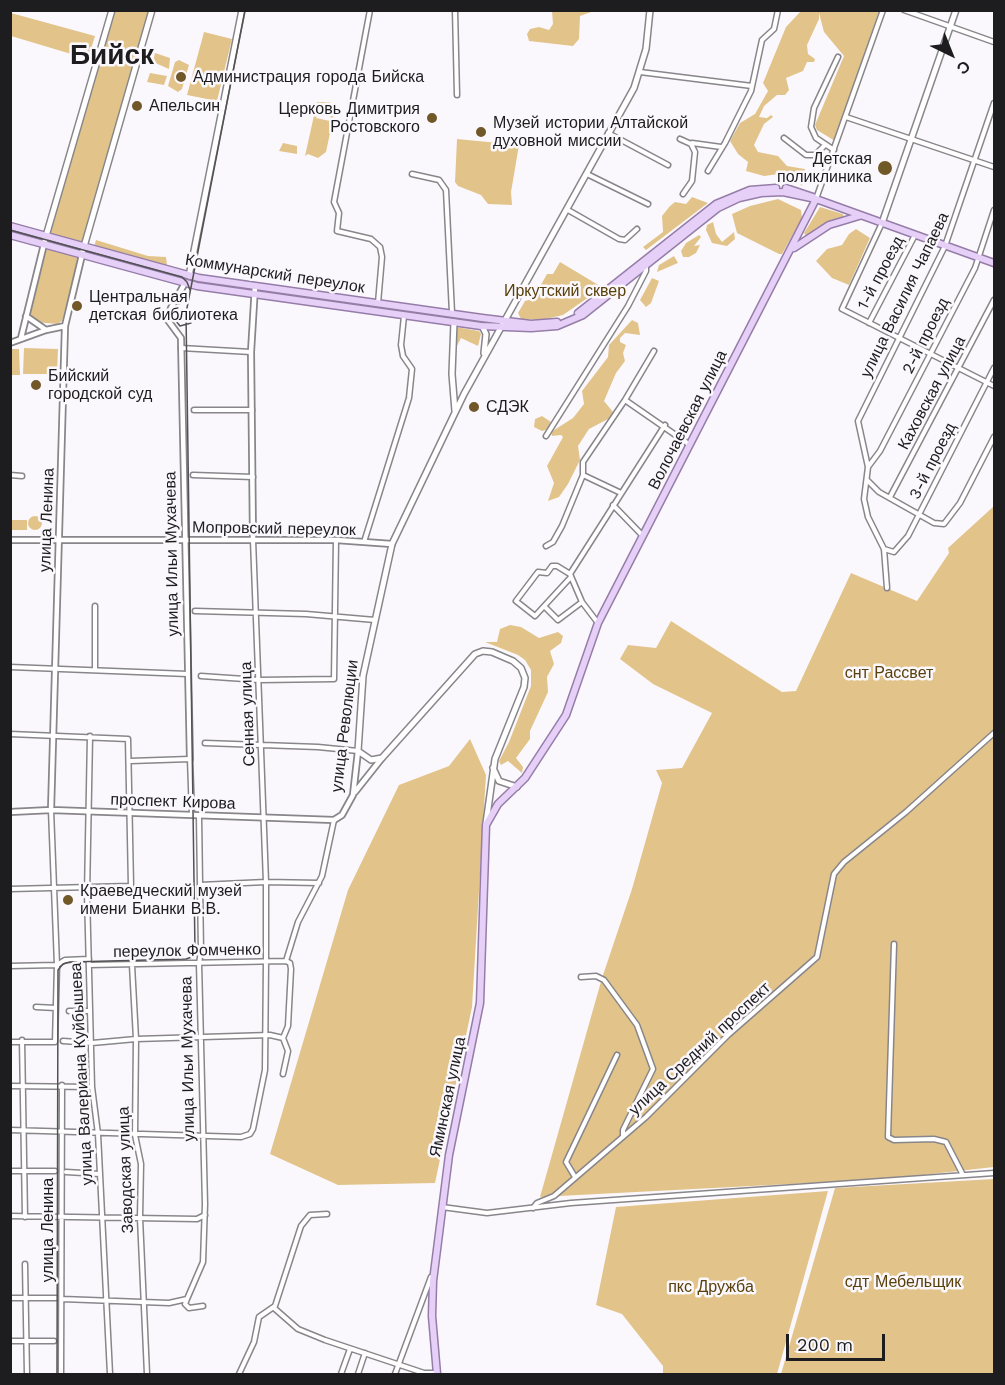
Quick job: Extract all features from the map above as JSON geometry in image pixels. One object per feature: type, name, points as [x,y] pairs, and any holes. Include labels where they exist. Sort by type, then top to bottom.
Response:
[{"type":"main road","points":[[46,236],[112,10]]},
{"type":"main road","name":"улица Ленина","points":[[82,255],[152,10]]},
{"type":"main road","points":[[189,276],[242,10]]},
{"type":"main road","name":"улица Революции","points":[[358,751],[363,676],[392,544],[455,412],[568,210],[640,72],[647,42],[650,10]]},
{"type":"main road","points":[[882,223],[956,10]]},
{"type":"main road","points":[[503,323],[538,324],[573,316],[703,213],[732,196],[772,188],[800,191],[861,216],[994,263]]},
{"type":"main road","points":[[503,323],[540,328],[566,323],[590,309],[706,217],[739,198],[772,192],[816,199]]},
{"type":"main road","name":"Волочаевская улица","points":[[486,825],[498,804],[517,787],[567,715],[598,623],[816,199]]},
{"type":"main road","points":[[790,253],[805,240],[830,225],[861,216]]},
{"type":"main road","name":"Коммунарский переулок","points":[[10,226],[189,276],[482,318],[503,323]]},
{"type":"main road","name":"Коммунарский переулок","points":[[10,235],[185,284],[481,326],[503,323]]},
{"type":"main road","points":[[482,318],[486,323],[481,326],[486,334],[484,357]]},
{"type":"main road","points":[[454,322],[452,374],[455,412]]},
{"type":"main road","points":[[358,751],[367,759],[382,758],[465,663],[483,651],[513,661],[521,668],[525,678],[493,768],[486,825]]},
{"type":"main road","points":[[493,768],[499,781],[508,786],[517,787]]},
{"type":"main road","name":"Яминская улица","points":[[436,1374],[432,1316],[433,1273],[451,1144],[480,1003],[486,825]]},
{"type":"street","points":[[370,10],[334,199],[339,213],[336,229],[342,233],[371,239],[380,247],[382,257],[378,303]]},
{"type":"street","points":[[455,10],[457,95]]},
{"type":"street","points":[[708,171],[753,86],[762,40],[774,29],[778,10]]},
{"type":"street","name":"Волочаевская улица","points":[[816,199],[883,10]]},
{"type":"street","points":[[904,10],[994,42]]},
{"type":"street","points":[[834,150],[816,138],[811,127],[814,108],[838,57]]},
{"type":"street","points":[[640,72],[753,86]]},
{"type":"street","name":"улица Василия Чапаева","points":[[868,467],[858,428],[859,417],[945,246],[967,188],[974,160],[994,103]]},
{"type":"street","points":[[846,117],[994,167]]},
{"type":"street","points":[[608,133],[668,165]]},
{"type":"street","points":[[784,138],[806,155],[815,155],[825,145]]},
{"type":"street","points":[[680,140],[691,144],[721,147]]},
{"type":"street","points":[[683,194],[692,181],[691,174],[695,165],[695,150],[691,144]]},
{"type":"street","points":[[412,174],[440,180],[446,190],[452,314]]},
{"type":"street","points":[[587,174],[648,204]]},
{"type":"street","points":[[568,210],[619,239],[625,240],[637,229]]},
{"type":"street","name":"2-й проезд","points":[[868,467],[880,451],[978,257],[994,210]]},
{"type":"street","points":[[882,223],[842,309],[994,386]]},
{"type":"street","name":"1-й проезд","points":[[869,322],[915,235]]},
{"type":"street","points":[[21,339],[46,236]]},
{"type":"street","name":"улица Ленина","points":[[22,1040],[55,1042],[57,965],[51,810],[57,668],[65,326],[82,255]]},
{"type":"street","points":[[546,436],[628,306],[646,271],[645,265]]},
{"type":"street","points":[[185,284],[167,319],[180,335],[181,348],[251,352]]},
{"type":"street","name":"Сенная улица","points":[[203,1135],[246,1136],[255,1125],[262,1094],[265,1037],[266,882],[253,540],[251,352],[255,286]]},
{"type":"street","name":"Каховская улица","points":[[890,497],[994,300]]},
{"type":"street","points":[[26,316],[46,330]]},
{"type":"street","points":[[364,542],[409,398],[412,369],[403,356],[401,345],[404,316]]},
{"type":"street","points":[[10,343],[65,326]]},
{"type":"street","name":"улица Ильи Мухачева","points":[[181,348],[190,759]]},
{"type":"street","points":[[546,546],[553,542],[562,526],[583,475],[586,456],[625,400],[654,351]]},
{"type":"street","name":"3-й проезд","points":[[884,549],[893,552],[898,550],[994,368]]},
{"type":"street","points":[[625,400],[665,425],[690,445]]},
{"type":"street","points":[[194,410],[252,410]]},
{"type":"street","points":[[598,623],[582,602],[570,576],[557,567],[552,566],[547,573],[538,572],[516,601],[535,616],[545,607],[570,576],[665,425]]},
{"type":"street","points":[[867,480],[875,489],[940,525],[947,522],[960,504],[994,437]]},
{"type":"street","points":[[868,467],[863,494],[865,506],[884,549],[888,588]]},
{"type":"street","points":[[10,475],[22,476]]},
{"type":"street","points":[[193,475],[254,477]]},
{"type":"street","points":[[583,475],[621,493]]},
{"type":"street","points":[[613,505],[643,536]]},
{"type":"street","name":"Мопровский переулок","points":[[10,540],[336,540],[392,544]]},
{"type":"street","name":"улица Революции","points":[[259,680],[334,679],[336,540]]},
{"type":"street","points":[[545,607],[558,620],[582,602]]},
{"type":"street","points":[[95,606],[95,669]]},
{"type":"street","points":[[195,611],[256,612],[375,620]]},
{"type":"street","points":[[10,667],[189,674]]},
{"type":"street","points":[[201,676],[259,680]]},
{"type":"street","name":"улица Средний проспект","points":[[533,1208],[537,1203],[554,1196],[623,1136],[698,1067],[728,1035],[817,957],[834,874],[844,862],[906,812],[994,733]]},
{"type":"street","points":[[10,734],[126,738],[130,761],[131,886],[87,889],[10,889]]},
{"type":"street","name":"улица Валериана Куйбышева","points":[[90,736],[87,889],[92,1087],[98,1134],[110,1374]]},
{"type":"street","points":[[204,743],[261,744],[358,751]]},
{"type":"street","name":"улица Революции","points":[[285,961],[301,915],[319,883],[334,820],[342,815],[353,795],[358,751]]},
{"type":"street","points":[[353,795],[382,758]]},
{"type":"street","points":[[130,761],[190,759],[192,816]]},
{"type":"street","name":"проспект Кирова","points":[[10,812],[51,810],[334,820]]},
{"type":"street","name":"улица Ильи Мухачева","points":[[187,1299],[203,1262],[205,1215],[199,963],[201,952],[199,816]]},
{"type":"street","points":[[200,885],[266,882],[319,883]]},
{"type":"street","points":[[894,944],[889,1138],[934,1139],[948,1143],[963,1175]]},
{"type":"street","name":"переулок Фомченко","points":[[10,966],[57,965],[64,960],[88,959]]},
{"type":"street","points":[[283,1074],[288,1051],[283,1038],[288,1026],[291,981],[291,966],[285,961]]},
{"type":"street","name":"переулок Фомченко","points":[[89,965],[285,961]]},
{"type":"street","name":"Заводская улица","points":[[132,965],[136,1039],[135,1135],[141,1164],[140,1218],[147,1374]]},
{"type":"street","points":[[581,976],[594,976],[604,980],[637,1025],[653,1069],[623,1130],[623,1136]]},
{"type":"street","points":[[36,1008],[56,1008]]},
{"type":"street","points":[[69,1011],[90,1011]]},
{"type":"street","points":[[63,1041],[92,1043],[202,1037],[283,1038]]},
{"type":"street","points":[[10,1042],[22,1040],[22,1171],[25,1217]]},
{"type":"street","points":[[575,1177],[566,1162],[617,1055]]},
{"type":"street","name":"улица Ленина","points":[[61,1374],[62,1085]]},
{"type":"street","points":[[10,1086],[92,1087]]},
{"type":"street","points":[[10,1130],[203,1135]]},
{"type":"street","points":[[10,1171],[55,1171]]},
{"type":"street","points":[[66,1172],[100,1174]]},
{"type":"street","points":[[441,1207],[487,1212],[571,1203],[994,1173]]},
{"type":"street","points":[[274,1308],[301,1226],[310,1215],[327,1214]]},
{"type":"street","points":[[10,1216],[197,1219],[205,1215]]},
{"type":"street","points":[[25,1264],[27,1374]]},
{"type":"street","points":[[395,1374],[421,1299],[433,1273]]},
{"type":"street","points":[[10,1298],[56,1298]]},
{"type":"street","points":[[62,1299],[169,1303],[187,1299],[185,1304],[189,1308],[203,1306]]},
{"type":"street","points":[[274,1308],[298,1329],[350,1349],[424,1373],[436,1374]]},
{"type":"street","points":[[239,1374],[254,1342],[259,1317],[265,1311],[274,1308]]},
{"type":"street","points":[[10,1341],[54,1341]]},
{"type":"street","points":[[341,1374],[350,1349]]},
{"type":"street","points":[[358,1374],[365,1353]]},
{"type":"green space","points":[[552,10],[594,11],[580,16],[579,39],[573,46],[529,41],[527,34],[530,29],[539,27],[549,30],[553,24]]},
{"type":"green space","points":[[114,11],[148,11],[82,243],[50,234]]},
{"type":"green space","points":[[801,11],[879,11],[835,141],[817,130],[815,125],[844,56],[824,32],[819,13],[819,19],[807,45],[808,54],[815,59],[814,62],[807,62],[803,71],[786,78],[789,90],[785,95],[777,95],[764,106],[759,117],[767,118],[771,115],[773,117],[764,124],[754,145],[758,152],[778,156],[787,166],[805,169],[802,186],[793,177],[779,174],[764,176],[746,171],[748,162],[738,154],[730,141],[740,123],[755,114],[768,91],[763,83],[786,27]]},
{"type":"green space","points":[[11,13],[95,36],[88,59],[11,36]]},
{"type":"green space","points":[[204,32],[232,39],[217,101],[187,95]]},
{"type":"green space","points":[[155,53],[170,58],[169,69],[153,62]]},
{"type":"green space","points":[[179,60],[189,65],[182,89],[178,92],[168,86],[175,62]]},
{"type":"green space","points":[[150,73],[167,76],[164,85],[147,82]]},
{"type":"green space","points":[[317,102],[330,102],[335,110],[326,152],[318,158],[308,154],[305,156]],"holes":[[[323,103],[332,108],[330,121],[316,118],[320,105]]]},
{"type":"green space","points":[[457,139],[519,145],[511,192],[512,205],[488,204],[481,195],[458,186],[455,182]]},
{"type":"green space","points":[[283,143],[297,146],[297,154],[279,151]]},
{"type":"green space","points":[[692,197],[708,203],[646,250],[643,247],[663,232],[662,216],[670,206],[675,202],[686,204]]},
{"type":"green space","points":[[778,199],[801,210],[802,218],[782,254],[737,233],[732,214],[750,206]]},
{"type":"green space","points":[[820,207],[843,214],[844,218],[806,236],[804,233]]},
{"type":"green space","points":[[713,222],[716,234],[722,242],[734,232],[735,239],[727,246],[712,243],[706,230],[707,225]]},
{"type":"green space","points":[[856,229],[870,238],[849,285],[832,278],[816,261],[827,249],[842,245],[849,234]]},
{"type":"green space","points":[[699,235],[701,237],[694,246],[700,245],[696,253],[683,257],[681,251],[686,243]]},
{"type":"green space","points":[[96,240],[148,256],[166,257],[167,265],[94,247]]},
{"type":"green space","points":[[47,248],[79,257],[62,321],[57,324],[34,322],[29,316]]},
{"type":"green space","points":[[674,256],[678,263],[657,272],[659,265]]},
{"type":"green space","name":"Иркутский сквер","points":[[560,262],[600,286],[599,290],[563,315],[541,320],[521,319],[518,313],[525,301],[533,299],[547,274],[553,274]]},
{"type":"green space","points":[[652,278],[659,281],[651,303],[646,307],[640,300]]},
{"type":"green space","points":[[259,290],[477,320],[476,323],[258,293]]},
{"type":"green space","points":[[632,320],[638,323],[640,335],[625,333],[620,338],[620,342],[626,345],[623,353],[625,361],[616,373],[604,401],[613,412],[608,419],[589,429],[578,446],[580,460],[568,484],[559,497],[548,501],[554,483],[547,466],[563,437],[561,435],[552,436],[551,432],[573,418],[584,404],[582,391],[608,357],[609,345]]},
{"type":"green space","points":[[455,327],[479,331],[481,334],[478,346],[461,338],[457,346]]},
{"type":"green space","points":[[24,348],[58,349],[57,374],[23,374]]},
{"type":"green space","points":[[10,349],[19,349],[20,375],[11,375]]},
{"type":"green space","points":[[542,416],[551,422],[549,429],[542,431],[534,427],[535,419]]},
{"type":"green space","name":"снт Рассвет","points":[[994,506],[994,1167],[887,1179],[540,1197],[602,978],[632,889],[662,783],[656,770],[682,768],[712,713],[653,684],[620,659],[628,645],[656,648],[671,621],[782,692],[796,691],[851,573],[917,601],[949,553],[948,548]]},
{"type":"green space","points":[[35,516],[40,518],[42,523],[40,528],[35,530],[30,528],[28,523],[30,518]]},
{"type":"green space","points":[[11,520],[27,520],[27,530],[11,530]]},
{"type":"green space","points":[[510,625],[521,627],[539,638],[558,632],[563,636],[561,643],[550,651],[554,664],[547,677],[548,692],[530,731],[530,739],[516,758],[523,767],[522,773],[508,761],[501,765],[499,761],[531,686],[531,670],[525,660],[518,655],[485,642],[497,642],[500,629]]},
{"type":"green space","points":[[470,739],[486,775],[472,1007],[435,1183],[338,1185],[270,1154],[348,890],[399,785],[449,766]]},
{"type":"green space","name":"сдт Мебельщик","points":[[994,1179],[994,1374],[781,1374],[835,1188]]},
{"type":"green space","name":"пкс Дружба","points":[[828,1191],[777,1374],[663,1374],[663,1366],[622,1314],[596,1305],[616,1207]]},
{"type":"tram line","points":[[57,1374],[58,970],[63,964],[70,962],[186,959],[192,957],[195,951],[186,313],[245,10]]},
{"type":"tram line","points":[[10,230],[182,277],[190,290]]},
{"type":"tram line","points":[[187,295],[174,310],[172,316],[180,326],[191,323]]},
{"type":"place","name":"Администрация города Бийска","points":[[181,77]]},
{"type":"place","name":"Апельсин","points":[[137,106]]},
{"type":"place","name":"Церковь Димитрия Ростовского","points":[[432,118]]},
{"type":"place","name":"Музей истории Алтайской духовной миссии","points":[[481,132]]},
{"type":"place","name":"Детская поликлиника","points":[[885,168]]},
{"type":"place","name":"Центральная детская библиотека","points":[[77,306]]},
{"type":"place","name":"Бийский городской суд","points":[[36,385]]},
{"type":"place","name":"СДЭК","points":[[474,407]]},
{"type":"place","name":"Краеведческий музей имени Бианки В.В.","points":[[68,900]]},
{"type":"district","name":"Бийск","points":[[112,56]]}]
